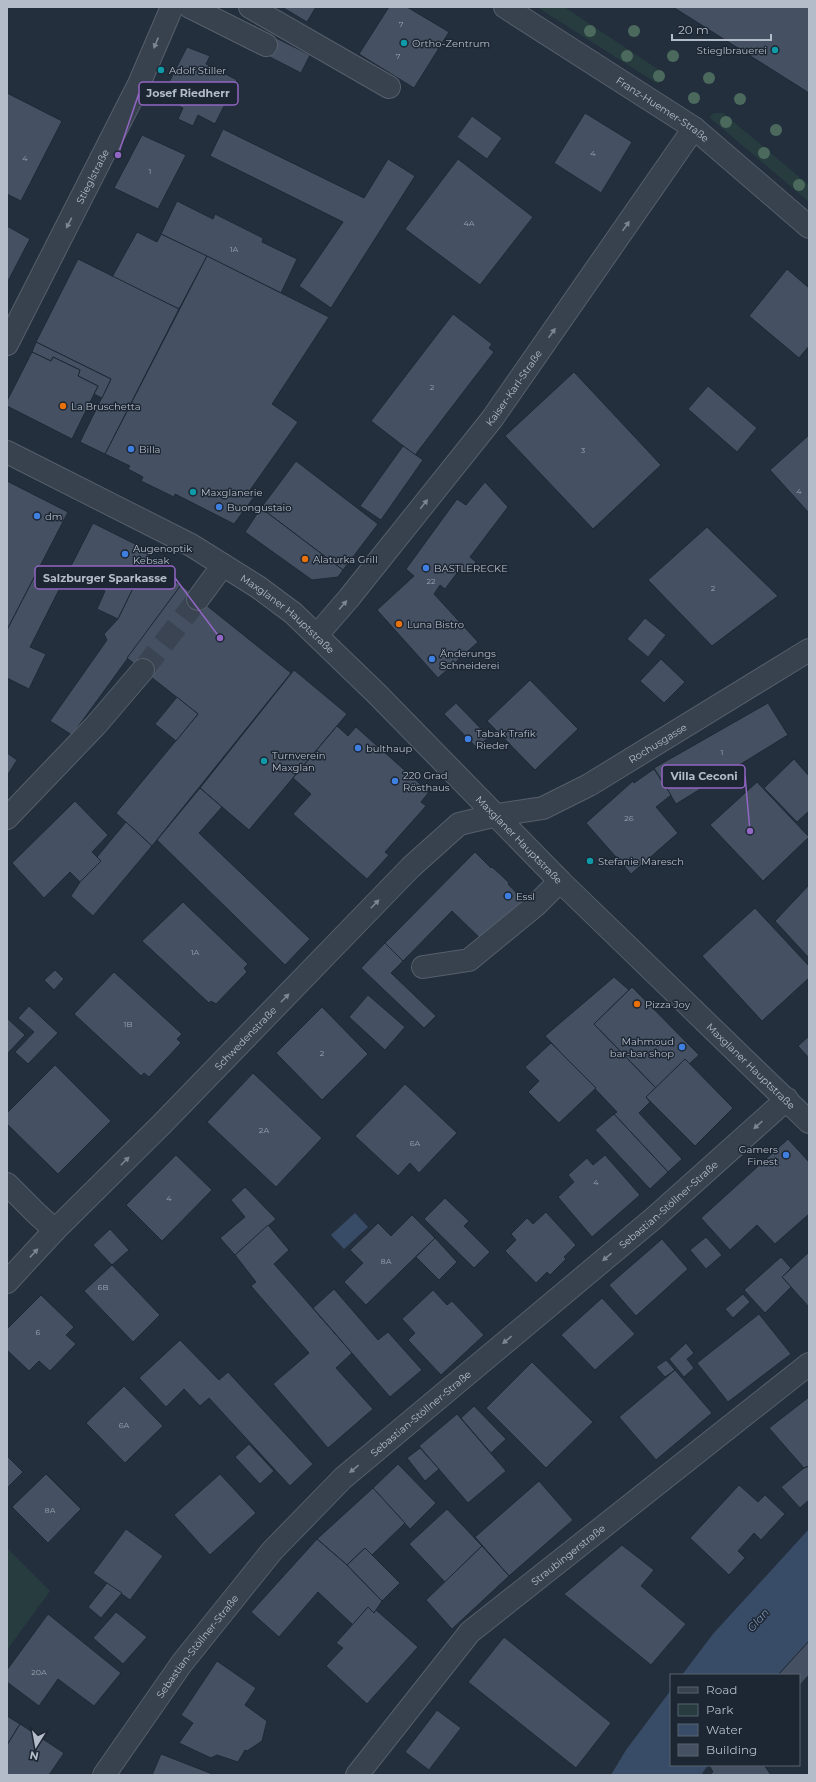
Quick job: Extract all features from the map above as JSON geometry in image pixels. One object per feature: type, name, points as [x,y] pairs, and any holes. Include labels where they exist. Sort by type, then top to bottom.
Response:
[{"type":"street","name":"Stieglstraße","points":[[7,344],[139,84],[172,7]]},
{"type":"street","points":[[190,7],[266,44]]},
{"type":"street","points":[[250,7],[389,86]]},
{"type":"street","name":"Franz-Huemer-Straße","points":[[505,7],[694,128],[809,227]]},
{"type":"street","name":"Kaiser-Karl-Straße","points":[[317,635],[349,598],[492,418],[694,128]]},
{"type":"street","name":"Maxglaner Hauptstraße","points":[[7,452],[191,545],[258,587],[293,613],[317,635],[560,881],[787,1099],[809,1122]]},
{"type":"street","points":[[198,599],[223,565]]},
{"type":"street","name":"Rochusgasse","points":[[496,815],[543,808],[589,785],[809,650]]},
{"type":"street","points":[[7,818],[96,725],[143,670]]},
{"type":"street","name":"Schwedenstraße","points":[[7,1282],[55,1230],[162,1124],[411,867],[459,824],[496,815]]},
{"type":"street","points":[[423,967],[469,960],[536,905],[560,881]]},
{"type":"street","name":"Sebastian-Stöllner-Straße","points":[[104,1775],[182,1663],[272,1551],[343,1478],[654,1218],[787,1099]]},
{"type":"street","points":[[7,1184],[55,1230]]},
{"type":"street","name":"Straubingerstraße","points":[[357,1775],[470,1632],[809,1364]]},
{"type":"green space","points":[[537,7],[564,7],[662,72],[663,77],[658,84]]},
{"type":"green space","points":[[714,113],[723,113],[809,185],[809,202],[709,117]]},
{"type":"green space","points":[[7,1548],[50,1591],[7,1650]]},
{"type":"water","points":[[355,1213],[368,1227],[344,1249],[331,1235]]},
{"type":"water","name":"Glan","points":[[809,1529],[809,1641],[779,1674],[683,1674],[713,1634]]},
{"type":"water","points":[[670,1691],[670,1766],[707,1766],[701,1775],[611,1775],[626,1750]]},
{"type":"building","points":[[282,7],[316,7],[307,22]]},
{"type":"building","name":"Ortho-Zentrum","points":[[389,7],[407,7],[449,32],[414,88],[359,54]]},
{"type":"building","name":"Stieglbrauerei","points":[[673,7],[809,7],[809,93]]},
{"type":"building","points":[[274,37],[310,55],[301,73],[264,54]]},
{"type":"building","points":[[187,47],[210,56],[206,64],[237,80],[215,124],[198,115],[193,126],[178,119],[183,108],[161,98]]},
{"type":"building","points":[[7,93],[62,121],[21,201],[7,194]]},
{"type":"building","points":[[585,113],[632,142],[601,193],[554,163]]},
{"type":"building","points":[[472,116],[502,138],[487,159],[457,137]]},
{"type":"building","points":[[223,129],[364,198],[388,159],[415,176],[331,308],[299,286],[343,222],[210,156]]},
{"type":"building","points":[[142,135],[186,155],[158,209],[114,188]]},
{"type":"building","points":[[458,159],[533,217],[480,285],[405,229]]},
{"type":"building","points":[[177,201],[213,219],[215,214],[263,238],[262,242],[297,259],[281,293],[161,234]]},
{"type":"building","points":[[7,226],[30,239],[7,283]]},
{"type":"building","points":[[137,232],[157,242],[161,234],[207,256],[179,309],[112,277]]},
{"type":"building","points":[[207,256],[329,317],[272,404],[298,422],[248,493],[254,497],[234,524],[175,494],[174,497],[141,481],[143,477],[128,469],[130,466],[105,454]]},
{"type":"building","points":[[78,259],[179,309],[105,454],[80,442],[111,379],[36,342]]},
{"type":"building","points":[[787,269],[809,288],[809,346],[799,358],[749,316]]},
{"type":"building","points":[[453,314],[492,344],[489,348],[494,352],[415,455],[371,421]]},
{"type":"building","points":[[36,342],[111,379],[102,398],[94,394],[98,386],[78,376],[80,370],[53,357],[51,361],[32,352]]},
{"type":"building","points":[[32,352],[51,361],[53,357],[80,370],[78,376],[98,386],[72,439],[7,406],[7,401]]},
{"type":"building","points":[[574,372],[661,465],[593,529],[505,436]]},
{"type":"building","points":[[708,386],[757,428],[737,452],[688,409]]},
{"type":"building","points":[[809,435],[809,513],[770,470]]},
{"type":"building","points":[[403,446],[423,460],[381,520],[360,506]]},
{"type":"building","points":[[296,461],[378,524],[343,570],[261,508]]},
{"type":"building","points":[[7,481],[68,512],[7,630]]},
{"type":"building","points":[[485,482],[508,507],[470,557],[476,562],[467,574],[460,569],[445,589],[440,585],[434,594],[478,642],[438,678],[377,610],[414,576],[406,569],[457,499],[466,505]]},
{"type":"building","points":[[261,508],[343,570],[338,577],[312,580],[245,532]]},
{"type":"building","points":[[93,523],[151,552],[118,619],[97,609],[105,591],[84,580],[87,574],[71,566]]},
{"type":"building","points":[[707,527],[778,596],[712,646],[648,580]]},
{"type":"building","points":[[41,564],[62,574],[63,582],[30,647],[46,654],[29,689],[7,678],[7,630]]},
{"type":"building","points":[[145,564],[181,585],[72,735],[50,721],[107,640],[104,634],[118,619]]},
{"type":"building","points":[[181,585],[291,673],[152,846],[116,813],[198,714],[127,658]]},
{"type":"building","points":[[645,618],[666,635],[648,657],[627,639]]},
{"type":"building","points":[[661,659],[685,682],[664,703],[640,681]]},
{"type":"building","name":"Turnverein Maxglan","points":[[294,670],[347,714],[249,830],[200,788]]},
{"type":"building","points":[[530,680],[578,729],[535,770],[487,721]]},
{"type":"building","points":[[177,697],[198,714],[176,741],[155,724]]},
{"type":"building","points":[[456,703],[489,737],[477,748],[444,714]]},
{"type":"building","points":[[768,703],[788,735],[676,804],[654,768]]},
{"type":"building","points":[[337,726],[348,736],[356,727],[429,792],[421,802],[426,806],[385,852],[389,855],[367,879],[293,814],[311,794],[293,778]]},
{"type":"building","points":[[7,753],[17,760],[7,776]]},
{"type":"building","points":[[794,759],[809,776],[809,811],[797,822],[764,788]]},
{"type":"building","points":[[654,769],[671,795],[656,807],[678,833],[631,874],[586,823],[633,781],[634,783]]},
{"type":"building","points":[[757,782],[809,837],[763,881],[710,825]]},
{"type":"building","points":[[200,788],[222,807],[199,833],[310,939],[285,965],[157,840]]},
{"type":"building","points":[[75,801],[108,835],[92,852],[101,861],[80,882],[70,872],[44,898],[12,863]]},
{"type":"building","points":[[126,822],[152,846],[93,916],[71,896],[80,882],[101,861],[97,857]]},
{"type":"building","points":[[475,852],[509,883],[508,884],[524,901],[484,942],[452,911],[403,961],[385,943]]},
{"type":"building","points":[[809,885],[809,958],[775,921]]},
{"type":"building","points":[[183,902],[248,964],[244,968],[247,972],[216,1004],[211,1001],[209,1003],[142,941]]},
{"type":"building","points":[[755,908],[809,966],[809,978],[762,1021],[702,956]]},
{"type":"building","points":[[385,943],[403,961],[391,973],[436,1016],[424,1028],[361,968]]},
{"type":"building","points":[[55,970],[64,979],[54,990],[44,980]]},
{"type":"building","points":[[114,972],[182,1034],[177,1039],[181,1043],[149,1077],[144,1073],[141,1076],[74,1014]]},
{"type":"building","points":[[614,977],[629,990],[594,1024],[656,1088],[646,1097],[650,1102],[639,1113],[682,1159],[668,1172],[614,1114],[617,1112],[545,1036]]},
{"type":"building","points":[[632,987],[699,1055],[689,1064],[685,1059],[656,1088],[594,1024]]},
{"type":"building","points":[[368,995],[405,1027],[385,1050],[349,1017]]},
{"type":"building","points":[[29,1006],[58,1033],[28,1064],[15,1052],[34,1032],[18,1018]]},
{"type":"building","points":[[322,1007],[368,1054],[322,1100],[276,1053]]},
{"type":"building","points":[[7,1018],[25,1035],[7,1054]]},
{"type":"building","points":[[809,1036],[809,1058],[798,1046]]},
{"type":"building","points":[[551,1043],[596,1088],[559,1123],[528,1092],[539,1081],[525,1067]]},
{"type":"building","points":[[685,1059],[733,1108],[695,1146],[646,1097]]},
{"type":"building","points":[[55,1065],[111,1121],[58,1174],[7,1124],[7,1113]]},
{"type":"building","points":[[253,1073],[322,1138],[276,1187],[207,1122]]},
{"type":"building","points":[[405,1084],[457,1133],[419,1173],[410,1163],[398,1176],[355,1136]]},
{"type":"building","points":[[614,1114],[668,1172],[650,1189],[595,1130]]},
{"type":"building","points":[[788,1139],[809,1162],[809,1214],[775,1244],[757,1225],[730,1250],[701,1218]]},
{"type":"building","points":[[176,1155],[212,1190],[162,1241],[126,1205]]},
{"type":"building","points":[[605,1155],[640,1195],[592,1237],[558,1197],[574,1182],[568,1175],[587,1158],[593,1165]]},
{"type":"building","points":[[245,1187],[276,1219],[235,1255],[220,1238],[245,1217],[231,1200]]},
{"type":"building","points":[[445,1198],[469,1221],[464,1226],[490,1252],[474,1268],[424,1219]]},
{"type":"building","points":[[546,1212],[576,1245],[564,1257],[566,1259],[550,1275],[547,1272],[536,1283],[505,1251],[516,1240],[511,1234],[527,1218],[533,1224]]},
{"type":"building","points":[[412,1215],[435,1238],[366,1305],[344,1282],[363,1263],[350,1250],[378,1223],[391,1236]]},
{"type":"building","points":[[268,1225],[289,1250],[274,1264],[352,1353],[336,1368],[373,1409],[328,1448],[273,1384],[309,1353],[251,1286],[256,1282],[235,1255]]},
{"type":"building","points":[[110,1229],[129,1250],[112,1265],[93,1245]]},
{"type":"building","points":[[706,1237],[722,1255],[706,1269],[690,1250]]},
{"type":"building","points":[[435,1238],[457,1262],[439,1280],[416,1257]]},
{"type":"building","points":[[662,1239],[688,1269],[636,1316],[609,1285]]},
{"type":"building","points":[[809,1252],[809,1307],[782,1277]]},
{"type":"building","points":[[781,1257],[791,1268],[782,1277],[791,1287],[765,1313],[744,1290]]},
{"type":"building","points":[[112,1265],[160,1315],[133,1342],[84,1291]]},
{"type":"building","points":[[334,1289],[378,1340],[388,1332],[422,1370],[390,1397],[313,1308]]},
{"type":"building","points":[[433,1290],[447,1305],[452,1301],[484,1335],[441,1375],[408,1340],[415,1333],[402,1319]]},
{"type":"building","points":[[743,1294],[750,1302],[733,1318],[725,1309]]},
{"type":"building","points":[[41,1295],[74,1327],[66,1335],[76,1344],[50,1371],[39,1361],[29,1371],[7,1350],[7,1329]]},
{"type":"building","points":[[602,1298],[635,1334],[595,1370],[561,1335]]},
{"type":"building","points":[[759,1314],[791,1354],[728,1402],[697,1363]]},
{"type":"building","points":[[180,1340],[219,1380],[228,1372],[313,1464],[290,1486],[209,1398],[200,1406],[184,1389],[166,1407],[139,1378]]},
{"type":"building","points":[[686,1343],[694,1353],[687,1359],[694,1368],[684,1377],[669,1359]]},
{"type":"building","points":[[666,1360],[675,1370],[665,1377],[656,1367]]},
{"type":"building","points":[[532,1362],[593,1422],[546,1468],[486,1408]]},
{"type":"building","points":[[675,1370],[712,1413],[656,1460],[619,1417]]},
{"type":"building","points":[[124,1386],[163,1426],[125,1463],[86,1423]]},
{"type":"building","points":[[809,1397],[809,1466],[804,1468],[769,1428]]},
{"type":"building","points":[[474,1406],[506,1439],[491,1453],[461,1418]]},
{"type":"building","points":[[457,1414],[506,1471],[468,1503],[419,1446]]},
{"type":"building","points":[[249,1444],[274,1471],[260,1484],[235,1457]]},
{"type":"building","points":[[420,1448],[439,1469],[425,1481],[407,1458]]},
{"type":"building","points":[[7,1456],[23,1472],[7,1488]]},
{"type":"building","points":[[398,1464],[436,1503],[410,1529],[373,1488]]},
{"type":"building","points":[[809,1466],[809,1500],[800,1508],[781,1487],[804,1468]]},
{"type":"building","points":[[46,1474],[81,1509],[48,1543],[12,1507]]},
{"type":"building","points":[[220,1474],[256,1513],[210,1555],[174,1515]]},
{"type":"building","points":[[539,1481],[573,1520],[509,1576],[475,1537]]},
{"type":"building","points":[[739,1485],[758,1502],[765,1495],[785,1514],[761,1540],[754,1533],[738,1551],[745,1558],[729,1575],[690,1538]]},
{"type":"building","points":[[373,1488],[405,1523],[372,1555],[365,1548],[347,1565],[317,1539]]},
{"type":"building","points":[[447,1509],[482,1546],[445,1582],[409,1544]]},
{"type":"building","points":[[126,1529],[163,1556],[130,1600],[93,1573]]},
{"type":"building","points":[[317,1539],[347,1565],[382,1601],[374,1613],[368,1607],[353,1625],[318,1592],[279,1637],[251,1612]]},
{"type":"building","points":[[622,1545],[654,1570],[641,1586],[686,1624],[651,1665],[564,1594]]},
{"type":"building","points":[[482,1546],[509,1576],[452,1629],[426,1600]]},
{"type":"building","points":[[365,1548],[400,1583],[382,1601],[347,1565]]},
{"type":"building","points":[[107,1583],[122,1593],[101,1618],[88,1607]]},
{"type":"building","points":[[368,1607],[374,1613],[376,1610],[418,1647],[367,1704],[326,1666],[343,1648],[336,1643]]},
{"type":"building","points":[[116,1612],[147,1637],[123,1664],[93,1638]]},
{"type":"building","points":[[48,1614],[121,1673],[94,1706],[58,1679],[39,1706],[7,1682],[7,1670]]},
{"type":"building","points":[[504,1637],[611,1723],[576,1768],[468,1682]]},
{"type":"building","points":[[809,1641],[809,1675],[800,1685],[800,1674],[779,1674]]},
{"type":"building","points":[[217,1661],[256,1688],[245,1705],[267,1721],[262,1741],[247,1751],[245,1750],[238,1762],[217,1755],[211,1758],[179,1743],[193,1723],[181,1715]]},
{"type":"building","points":[[437,1710],[461,1728],[429,1770],[405,1752]]},
{"type":"building","points":[[7,1716],[20,1724],[7,1745]]},
{"type":"building","points":[[20,1724],[64,1753],[49,1775],[7,1775],[7,1745]]},
{"type":"building","points":[[161,1754],[215,1775],[152,1775]]},
{"type":"building","points":[[710,1766],[765,1766],[771,1775],[709,1775],[713,1772]]},
{"type":"tunnel","points":[[143,670],[198,599]]},
{"type":"place","name":"Ortho-Zentrum","points":[[404,43]]},
{"type":"place","name":"Stieglbrauerei","points":[[775,50]]},
{"type":"place","name":"Adolf Stiller","points":[[161,70]]},
{"type":"place","name":"Josef Riedherr","points":[[118,155]]},
{"type":"place","name":"La Bruschetta","points":[[63,406]]},
{"type":"place","name":"Billa","points":[[131,449]]},
{"type":"place","name":"Maxglanerie","points":[[193,492]]},
{"type":"place","name":"Buongustaio","points":[[219,507]]},
{"type":"place","name":"dm","points":[[37,516]]},
{"type":"place","name":"Augenoptik Kebsak","points":[[125,554]]},
{"type":"place","name":"Alaturka Grill","points":[[305,559]]},
{"type":"place","name":"BASTLERECKE","points":[[426,568]]},
{"type":"place","name":"Luna Bistro","points":[[399,624]]},
{"type":"place","name":"Salzburger Sparkasse","points":[[220,638]]},
{"type":"place","name":"Änderungs Schneiderei","points":[[432,659]]},
{"type":"place","name":"Tabak Trafik Rieder","points":[[468,739]]},
{"type":"place","name":"bulthaup","points":[[358,748]]},
{"type":"place","name":"Turnverein Maxglan","points":[[264,761]]},
{"type":"place","name":"220 Grad Rösthaus","points":[[395,781]]},
{"type":"place","name":"Villa Ceconi","points":[[750,831]]},
{"type":"place","name":"Stefanie Maresch","points":[[590,861]]},
{"type":"place","name":"Essl","points":[[508,896]]},
{"type":"place","name":"Pizza Joy","points":[[637,1004]]},
{"type":"place","name":"Mahmoud bar-bar shop","points":[[682,1047]]},
{"type":"place","name":"Gamers Finest","points":[[786,1155]]}]
